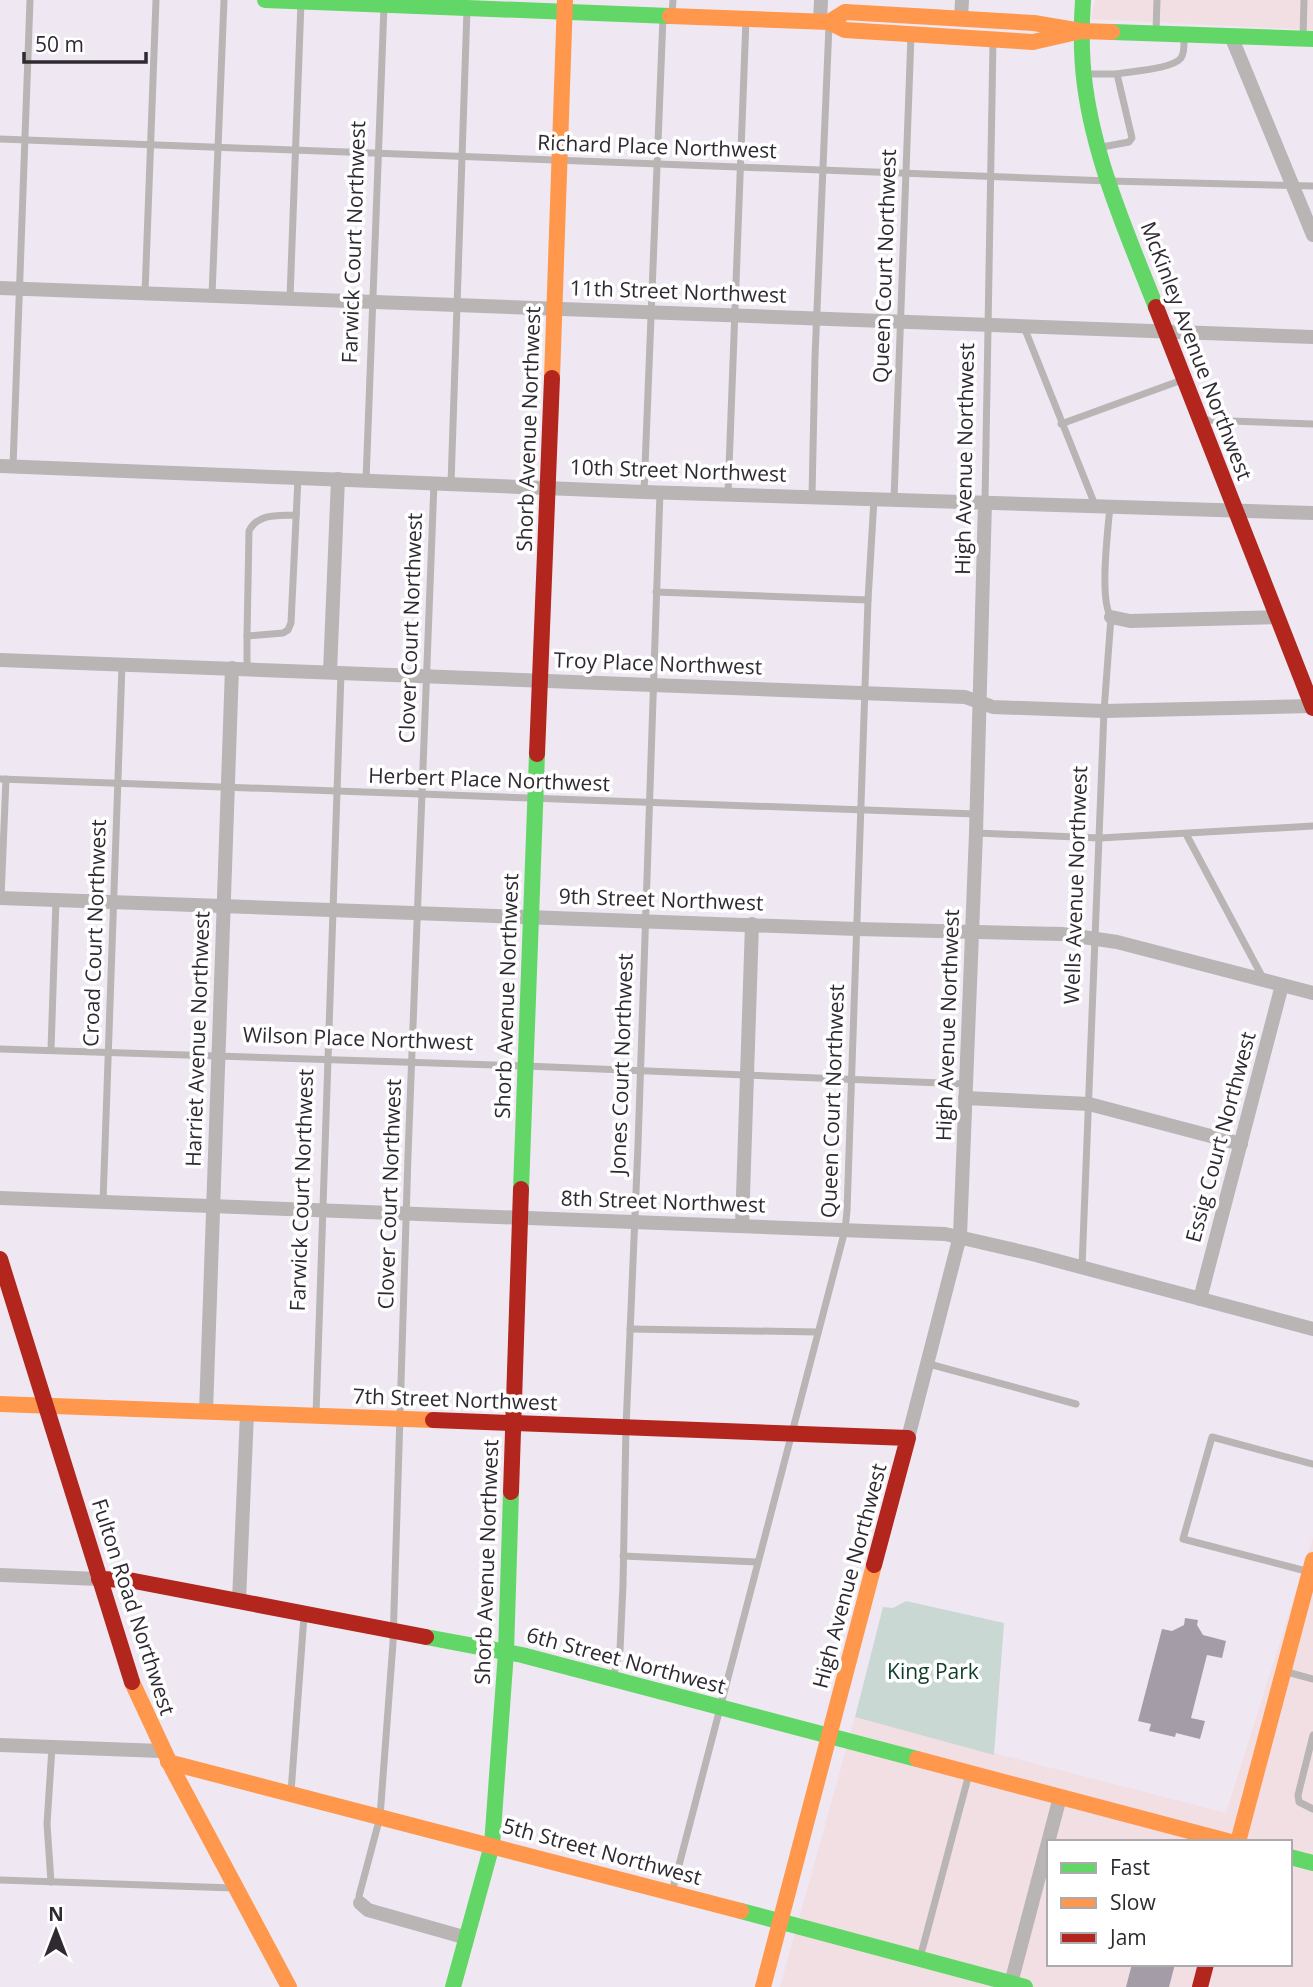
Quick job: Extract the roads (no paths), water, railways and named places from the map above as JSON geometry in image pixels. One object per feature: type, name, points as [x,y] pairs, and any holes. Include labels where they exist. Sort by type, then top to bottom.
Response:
[{"type":"main road","points":[[265,0],[384,5],[564,6],[669,11],[746,19],[825,22],[845,30],[1033,42],[1081,31]]},
{"type":"main road","name":"McKinley Avenue Northwest","points":[[1083,0],[1082,74],[1090,118],[1109,181],[1313,706]]},
{"type":"main road","name":"Shorb Avenue Northwest","points":[[453,1987],[492,1845],[506,1652],[564,6]]},
{"type":"main road","points":[[825,22],[845,12],[1034,23],[1081,31],[1308,38]]},
{"type":"main road","name":"Fulton Road Northwest","points":[[0,1259],[128,1673],[164,1756],[289,1987]]},
{"type":"main road","name":"7th Street Northwest","points":[[0,1404],[908,1438]]},
{"type":"main road","name":"High Avenue Northwest","points":[[763,1987],[908,1438]]},
{"type":"main road","points":[[1239,1840],[1311,1566]]},
{"type":"main road","name":"6th Street Northwest","points":[[99,1579],[129,1580],[506,1652],[1223,1840]]},
{"type":"main road","name":"5th Street Northwest","points":[[164,1756],[380,1817],[1018,1985]]},
{"type":"main road","points":[[1292,1858],[1313,1863]]},
{"type":"main road","points":[[1200,1987],[1205,1966]]},
{"type":"street","points":[[821,0],[825,22]]},
{"type":"street","points":[[961,19],[962,0]]},
{"type":"street","points":[[1231,36],[1313,234]]},
{"type":"street","name":"11th Street Northwest","points":[[0,288],[1313,337]]},
{"type":"street","name":"10th Street Northwest","points":[[6,466],[652,492],[1313,513]]},
{"type":"street","name":"Farwick Court Northwest","points":[[336,673],[338,479]]},
{"type":"street","name":"High Avenue Northwest","points":[[908,1438],[960,1236],[977,814],[985,502]]},
{"type":"street","points":[[1111,617],[1130,621],[1277,617]]},
{"type":"street","name":"Troy Place Northwest","points":[[0,660],[965,697],[993,707],[1104,711],[1313,706]]},
{"type":"street","name":"Harriet Avenue Northwest","points":[[206,1412],[228,788],[239,668]]},
{"type":"street","name":"9th Street Northwest","points":[[1,898],[1062,934],[1095,937],[1313,993]]},
{"type":"street","points":[[742,1226],[752,925]]},
{"type":"street","name":"Essig Court Northwest","points":[[1200,1299],[1282,985]]},
{"type":"street","name":"Wilson Place Northwest","points":[[966,1091],[1089,1104],[1241,1144]]},
{"type":"street","name":"8th Street Northwest","points":[[0,1198],[960,1236],[1313,1329]]},
{"type":"street","points":[[239,1601],[247,1413]]},
{"type":"street","name":"6th Street Northwest","points":[[0,1575],[99,1579]]},
{"type":"street","name":"5th Street Northwest","points":[[0,1745],[164,1756]]},
{"type":"street","points":[[1050,1840],[1060,1797]]},
{"type":"street","points":[[1018,1985],[1047,1855]]},
{"type":"street","points":[[360,1903],[368,1910],[467,1938]]},
{"type":"lane","points":[[6,466],[20,289],[30,0]]},
{"type":"lane","points":[[145,293],[156,0]]},
{"type":"lane","points":[[212,295],[224,0]]},
{"type":"lane","points":[[1156,33],[1157,0]]},
{"type":"lane","points":[[1304,0],[1308,38]]},
{"type":"lane","points":[[290,298],[301,1]]},
{"type":"lane","name":"Farwick Court Northwest","points":[[366,481],[384,5]]},
{"type":"lane","points":[[451,484],[456,304],[464,156],[460,5]]},
{"type":"lane","name":"Jones Court Northwest","points":[[612,1679],[620,1650],[656,592],[652,492],[651,312],[657,165],[669,11]]},
{"type":"lane","points":[[728,494],[746,19]]},
{"type":"lane","points":[[812,496],[825,22]]},
{"type":"lane","name":"Queen Court Northwest","points":[[894,499],[911,34]]},
{"type":"lane","points":[[1082,74],[1117,74],[1170,65],[1180,60],[1183,54],[1184,34]]},
{"type":"lane","name":"High Avenue Northwest","points":[[985,502],[993,40]]},
{"type":"lane","points":[[1098,147],[1129,142],[1132,138],[1117,74]]},
{"type":"lane","name":"Richard Place Northwest","points":[[0,139],[989,177],[1313,186]]},
{"type":"lane","name":"Wells Avenue Northwest","points":[[1024,326],[1061,424],[1102,506],[1105,596],[1107,611],[1111,617],[1104,711],[1082,1268]]},
{"type":"lane","points":[[1061,424],[1184,379]]},
{"type":"lane","points":[[1200,420],[1313,424]]},
{"type":"lane","points":[[247,636],[283,633],[291,623],[298,478]]},
{"type":"lane","name":"Clover Court Northwest","points":[[360,1903],[359,1896],[380,1817],[393,1630],[434,484]]},
{"type":"lane","name":"Queen Court Northwest","points":[[672,1893],[845,1230],[874,498]]},
{"type":"lane","points":[[239,668],[247,636],[249,531],[253,523],[262,517],[296,515]]},
{"type":"lane","points":[[656,592],[868,600]]},
{"type":"lane","name":"Croad Court Northwest","points":[[103,1203],[122,664]]},
{"type":"lane","name":"Farwick Court Northwest","points":[[316,1416],[338,792],[336,673]]},
{"type":"lane","points":[[1,898],[3,779]]},
{"type":"lane","name":"Herbert Place Northwest","points":[[3,779],[977,814]]},
{"type":"lane","points":[[976,833],[1100,838],[1313,826]]},
{"type":"lane","points":[[1186,834],[1264,980]]},
{"type":"lane","points":[[51,1050],[56,900]]},
{"type":"lane","name":"Wilson Place Northwest","points":[[0,1048],[852,1079],[966,1091]]},
{"type":"lane","points":[[630,1329],[818,1332]]},
{"type":"lane","points":[[929,1364],[1076,1404]]},
{"type":"lane","points":[[1311,1566],[1183,1539],[1212,1437],[1313,1464]]},
{"type":"lane","points":[[623,1556],[757,1562]]},
{"type":"lane","points":[[291,1793],[304,1613]]},
{"type":"lane","points":[[1284,1671],[1313,1679]]},
{"type":"lane","points":[[1313,1735],[1298,1795],[1299,1802],[1313,1809]]},
{"type":"lane","points":[[51,1882],[47,1824],[52,1747]]},
{"type":"lane","points":[[920,1959],[969,1772]]},
{"type":"lane","points":[[0,1880],[237,1888]]},
{"type":"park label","name":"King Park","points":[[933,1672]]}]
